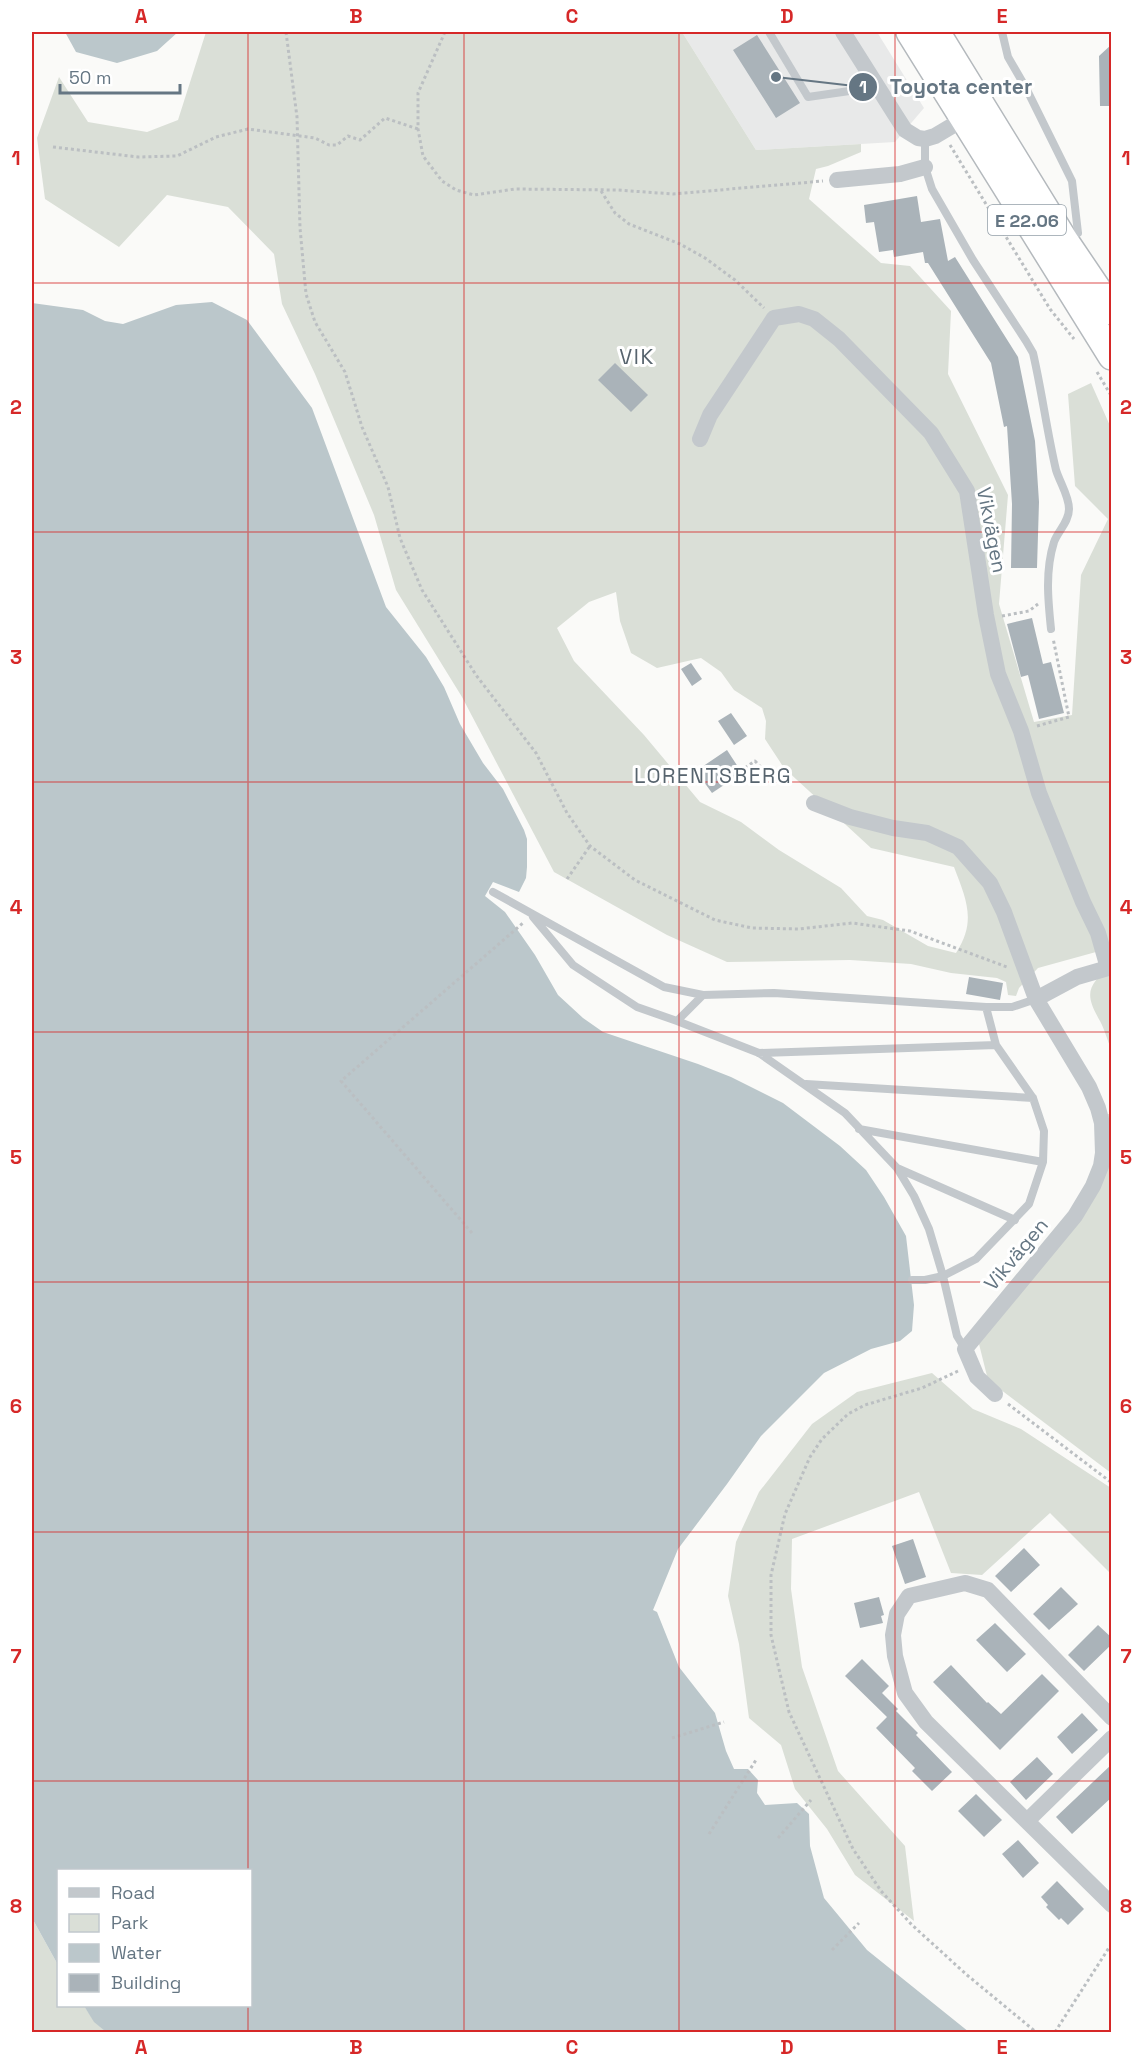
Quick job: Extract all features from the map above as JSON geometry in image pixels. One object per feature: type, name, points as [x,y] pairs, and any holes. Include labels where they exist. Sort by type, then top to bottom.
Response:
[{"type":"highway","name":"E 22.06","points":[[909,32],[963,119],[1102,360]]},
{"type":"highway","name":"E 22.06","points":[[936,32],[963,119],[1064,240],[1112,311]]},
{"type":"street","points":[[843,32],[906,130],[918,138],[925,139],[963,119]]},
{"type":"street","points":[[837,180],[900,174],[925,167]]},
{"type":"street","name":"Vikvägen","points":[[774,318],[799,314],[814,319],[839,339],[931,433],[967,491],[986,615],[998,674],[1021,731],[1039,793],[1098,933],[1110,968],[1077,977],[1036,999]]},
{"type":"street","points":[[700,439],[710,415],[774,318]]},
{"type":"street","name":"Vikvägen","points":[[814,803],[850,817],[893,828],[927,833],[958,847],[990,883],[1004,912],[1036,999],[1095,1098],[1102,1123],[1101,1166],[1093,1186],[1075,1216],[964,1349]]},
{"type":"street","points":[[964,1349],[977,1377],[995,1394]]},
{"type":"street","points":[[1112,1718],[988,1590],[965,1583],[909,1596],[897,1614],[893,1635],[895,1656],[905,1694],[926,1722],[1112,1905]]},
{"type":"street","points":[[1027,1821],[1112,1738]]},
{"type":"lane","points":[[769,32],[808,97],[878,86]]},
{"type":"lane","points":[[1002,32],[1008,57],[1072,181],[1078,232]]},
{"type":"lane","points":[[925,139],[925,167],[932,189],[963,243],[1033,353],[1057,472],[1069,509],[1068,516],[1055,539],[1049,561],[1048,596],[1051,629]]},
{"type":"lane","points":[[493,892],[664,987],[703,995],[774,993],[986,1008],[1012,1008],[1036,999]]},
{"type":"lane","points":[[529,912],[573,965],[637,1007],[759,1053],[845,1113],[897,1168],[914,1196],[929,1229],[957,1336],[964,1349]]},
{"type":"lane","points":[[677,1022],[703,995]]},
{"type":"lane","points":[[912,1280],[943,1276],[976,1259],[1029,1204],[1043,1162],[1044,1131],[1033,1098],[996,1045],[986,1008]]},
{"type":"lane","points":[[759,1053],[996,1045]]},
{"type":"lane","points":[[806,1084],[1033,1098]]},
{"type":"lane","points":[[859,1129],[1043,1162]]},
{"type":"lane","points":[[897,1168],[1015,1220]]},
{"type":"path","points":[[286,32],[297,117],[300,228],[306,294],[315,322],[345,372],[362,427],[388,487],[400,538],[422,590],[476,675],[536,753],[567,813],[590,846],[635,880],[715,920],[752,928],[799,929],[852,923],[910,931],[1027,976]]},
{"type":"path","points":[[445,32],[418,93],[418,129],[423,156],[442,181],[456,190],[474,195],[515,189],[673,194],[837,180]]},
{"type":"path","points":[[53,147],[138,157],[177,156],[216,137],[248,129],[315,138],[329,145],[337,145],[348,136],[360,140],[385,118],[418,129]]},
{"type":"path","points":[[963,119],[1050,309],[1078,344]]},
{"type":"path","points":[[601,191],[615,213],[629,224],[680,244],[705,258],[735,280],[774,318]]},
{"type":"path","points":[[1102,360],[1112,397]]},
{"type":"path","points":[[986,615],[999,617],[1029,611],[1048,596]]},
{"type":"path","points":[[1021,731],[1069,717],[1051,629]]},
{"type":"path","points":[[745,768],[754,761],[774,781]]},
{"type":"path","points":[[567,879],[590,846]]},
{"type":"path","points":[[472,1233],[341,1081],[523,923]]},
{"type":"path","points":[[971,1365],[922,1388],[865,1405],[848,1414],[822,1439],[810,1457],[785,1514],[771,1575],[771,1635],[789,1712],[859,1857],[881,1891],[912,1924],[967,1975],[1036,2032]]},
{"type":"path","points":[[995,1394],[1112,1483]]},
{"type":"path","points":[[672,1738],[724,1722]]},
{"type":"path","points":[[709,1834],[756,1760]]},
{"type":"path","points":[[778,1839],[811,1800]]},
{"type":"path","points":[[832,1950],[859,1923]]},
{"type":"path","points":[[1055,2032],[1112,1943]]},
{"type":"shaded area","points":[[682,32],[877,32],[924,108],[895,142],[756,150]]},
{"type":"green space","points":[[206,32],[682,32],[756,150],[861,144],[861,152],[816,169],[809,199],[881,263],[910,266],[951,311],[948,374],[1008,495],[999,604],[1034,722],[1072,715],[1081,575],[1108,519],[1075,486],[1068,394],[1091,383],[1111,428],[1111,957],[1096,952],[1038,968],[1019,988],[1016,996],[1008,995],[1006,982],[997,978],[951,973],[911,964],[850,960],[727,962],[667,935],[554,872],[462,697],[396,590],[374,515],[315,374],[282,304],[274,254],[228,207],[167,195],[119,247],[45,199],[37,138],[59,77],[88,122],[147,132],[178,120]],"holes":[[[616,592],[620,621],[631,653],[657,668],[701,658],[721,672],[734,690],[762,708],[766,721],[765,739],[784,768],[871,848],[954,867],[965,900],[968,920],[966,931],[956,953],[928,946],[883,920],[867,916],[841,888],[779,850],[741,822],[700,802],[644,735],[574,661],[557,628],[589,602]]]},
{"type":"green space","points":[[1111,964],[1111,1048],[1090,996],[1093,984]]},
{"type":"green space","points":[[1108,1114],[1111,1114],[1111,1473],[988,1380],[978,1340],[1080,1220]]},
{"type":"green space","points":[[932,1373],[973,1409],[1021,1429],[1111,1488],[1112,1575],[1050,1513],[982,1575],[951,1573],[919,1492],[792,1539],[791,1589],[802,1667],[838,1771],[905,1846],[914,1921],[855,1875],[827,1829],[795,1789],[781,1745],[749,1718],[739,1644],[728,1596],[736,1542],[759,1492],[812,1424],[857,1392]]},
{"type":"green space","points":[[32,1918],[57,1963],[57,2007],[85,2007],[95,2022],[106,2032],[32,2032]]},
{"type":"water","points":[[65,32],[178,32],[157,51],[117,63],[76,52]]},
{"type":"water","points":[[212,302],[247,320],[312,408],[386,607],[426,657],[444,687],[460,724],[483,763],[503,789],[524,830],[527,839],[527,867],[526,878],[519,892],[493,882],[485,896],[505,912],[535,955],[558,995],[583,1018],[603,1032],[731,1077],[783,1103],[840,1146],[866,1170],[906,1236],[914,1305],[912,1331],[900,1341],[871,1349],[824,1373],[761,1436],[678,1549],[653,1610],[657,1612],[679,1667],[715,1713],[734,1769],[748,1769],[758,1780],[757,1793],[765,1805],[797,1803],[809,1814],[810,1846],[824,1898],[867,1950],[969,2032],[106,2032],[94,2022],[85,2007],[252,2007],[252,1869],[57,1869],[57,1963],[32,1918],[32,303],[83,310],[105,321],[123,324],[176,305]]},
{"type":"building","points":[[757,35],[800,103],[776,118],[733,50]]},
{"type":"building","points":[[1112,44],[1112,106],[1100,106],[1099,56]]},
{"type":"building","points":[[917,196],[921,222],[940,219],[948,261],[955,257],[1018,357],[1035,441],[1039,502],[1037,568],[1011,568],[1012,504],[1007,426],[1004,427],[991,363],[928,263],[925,263],[923,252],[894,257],[893,250],[879,252],[874,222],[866,223],[864,205]]},
{"type":"building","points":[[615,363],[648,395],[631,412],[598,380]]},
{"type":"building","points":[[1032,618],[1043,664],[1051,662],[1064,713],[1039,719],[1028,675],[1021,677],[1007,624]]},
{"type":"building","points":[[691,663],[702,679],[692,686],[681,669]]},
{"type":"building","points":[[731,713],[747,736],[734,745],[718,721]]},
{"type":"building","points":[[727,750],[742,773],[712,793],[696,771]]},
{"type":"building","points":[[969,977],[1003,983],[1000,1000],[966,994]]},
{"type":"building","points":[[913,1539],[926,1577],[905,1584],[892,1546]]},
{"type":"building","points":[[1024,1548],[1040,1565],[1011,1592],[995,1576]]},
{"type":"building","points":[[1061,1587],[1078,1604],[1049,1630],[1033,1614]]},
{"type":"building","points":[[879,1597],[884,1615],[881,1616],[883,1623],[860,1628],[854,1603]]},
{"type":"building","points":[[995,1623],[1026,1654],[1007,1672],[976,1640]]},
{"type":"building","points":[[1098,1625],[1112,1638],[1112,1644],[1084,1671],[1068,1655]]},
{"type":"building","points":[[862,1659],[889,1686],[882,1693],[898,1709],[896,1711],[952,1772],[932,1791],[912,1771],[915,1768],[876,1728],[887,1717],[845,1676]]},
{"type":"building","points":[[951,1665],[987,1703],[1001,1714],[1042,1674],[1059,1691],[1000,1750],[933,1682]]},
{"type":"building","points":[[1082,1713],[1098,1730],[1072,1754],[1057,1737]]},
{"type":"building","points":[[1037,1757],[1053,1774],[1026,1800],[1010,1782]]},
{"type":"building","points":[[1112,1764],[1112,1797],[1072,1834],[1056,1817]]},
{"type":"building","points":[[976,1794],[1002,1820],[984,1837],[958,1811]]},
{"type":"building","points":[[1018,1840],[1039,1863],[1023,1878],[1002,1854]]},
{"type":"building","points":[[1057,1881],[1084,1909],[1068,1925],[1061,1918],[1059,1920],[1046,1907],[1048,1905],[1041,1897]]},
{"type":"place","name":"Toyota center","points":[[776,77]]},
{"type":"district","name":"VIK","points":[[637,356]]},
{"type":"district","name":"LORENTSBERG","points":[[713,775]]}]
